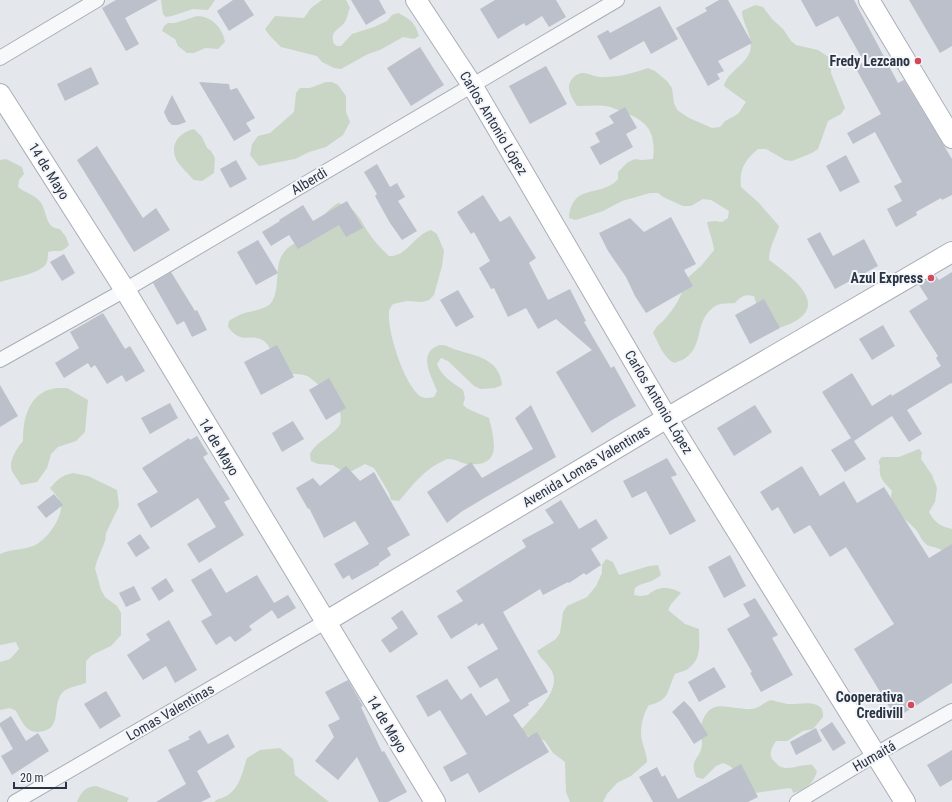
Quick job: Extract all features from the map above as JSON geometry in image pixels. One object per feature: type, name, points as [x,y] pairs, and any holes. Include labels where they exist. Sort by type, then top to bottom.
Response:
[{"type":"street","points":[[0,58],[97,0]]},
{"type":"street","name":"Carlos Antonio López","points":[[416,0],[472,85],[667,418],[905,802]]},
{"type":"street","name":"Alberdi","points":[[0,360],[125,290],[617,0]]},
{"type":"street","points":[[869,0],[952,138]]},
{"type":"street","name":"14 de Mayo","points":[[0,94],[125,290],[435,802]]},
{"type":"street","name":"Avenida Lomas Valentinas","points":[[325,622],[667,418],[952,252]]},
{"type":"street","name":"Lomas Valentinas","points":[[16,802],[325,622]]},
{"type":"street","name":"Humaitá","points":[[796,802],[952,711]]},
{"type":"green space","points":[[161,0],[215,0],[208,10],[193,9],[166,17],[163,14]]},
{"type":"green space","points":[[322,0],[346,0],[350,8],[344,23],[334,32],[334,44],[337,46],[341,46],[352,34],[374,27],[387,21],[392,15],[398,13],[412,22],[416,27],[419,36],[414,39],[403,37],[341,69],[334,68],[322,62],[317,56],[281,47],[265,29],[275,16],[304,18],[311,8]]},
{"type":"green space","points":[[755,5],[763,7],[796,45],[818,50],[830,58],[831,73],[845,108],[841,114],[828,121],[818,149],[812,153],[792,161],[785,160],[766,149],[758,149],[746,161],[741,175],[741,187],[758,202],[779,226],[771,246],[769,260],[801,287],[806,297],[808,306],[804,314],[793,322],[775,329],[760,316],[754,296],[746,295],[741,297],[735,303],[716,305],[707,314],[703,321],[696,346],[691,353],[685,359],[674,363],[664,354],[653,333],[657,326],[671,312],[682,291],[685,280],[701,266],[714,250],[707,222],[722,222],[728,218],[729,211],[711,200],[703,199],[691,206],[683,206],[663,197],[658,193],[650,193],[622,201],[603,211],[576,220],[569,218],[571,207],[576,199],[589,192],[611,185],[618,179],[618,172],[628,162],[635,159],[653,159],[654,150],[651,135],[639,119],[608,106],[577,106],[573,100],[569,85],[570,81],[580,73],[599,77],[611,77],[648,68],[655,71],[667,81],[672,88],[674,103],[677,110],[689,118],[712,128],[720,127],[725,121],[738,114],[746,102],[724,86],[729,77],[748,56],[750,51],[751,46],[749,36],[742,11]]},
{"type":"green space","points":[[197,16],[207,18],[216,24],[222,32],[225,42],[218,49],[205,48],[194,53],[187,53],[178,46],[175,39],[162,31],[164,26],[168,23],[175,23]]},
{"type":"green space","points":[[326,82],[332,82],[338,85],[346,96],[346,112],[350,122],[343,135],[326,147],[309,152],[295,159],[259,166],[250,155],[252,144],[258,136],[270,133],[294,112],[296,93],[300,88],[310,88]]},
{"type":"green space","points":[[194,129],[202,137],[207,148],[211,151],[215,158],[214,173],[202,181],[194,180],[185,171],[177,161],[174,150],[176,140],[183,133]]},
{"type":"green space","points":[[6,159],[22,167],[24,174],[19,180],[18,187],[39,200],[49,223],[55,228],[60,229],[66,237],[69,245],[61,251],[48,252],[48,260],[46,264],[38,270],[0,282],[0,160]]},
{"type":"green space","points":[[338,203],[353,210],[380,248],[389,256],[406,250],[420,236],[431,230],[437,234],[444,251],[442,266],[434,295],[429,300],[422,302],[407,301],[393,304],[389,311],[389,321],[398,357],[414,390],[422,397],[434,397],[437,391],[427,365],[427,359],[431,350],[436,346],[441,345],[486,360],[497,369],[502,385],[495,388],[481,389],[474,386],[448,361],[441,358],[437,364],[439,369],[448,379],[463,390],[465,398],[463,405],[468,409],[489,418],[493,434],[494,450],[492,456],[487,461],[480,464],[466,464],[455,460],[446,459],[422,475],[399,501],[391,500],[389,493],[374,468],[365,464],[345,473],[333,465],[318,464],[311,461],[310,454],[313,449],[338,428],[340,424],[341,415],[335,403],[321,387],[307,376],[292,374],[278,364],[268,345],[264,341],[255,338],[238,336],[228,327],[229,321],[236,317],[269,305],[276,291],[279,263],[284,252],[289,247],[314,231],[327,212]]},
{"type":"green space","points":[[57,388],[67,388],[88,400],[85,432],[76,441],[58,447],[51,454],[47,468],[37,482],[21,485],[12,471],[11,463],[16,451],[23,441],[26,414],[32,402],[37,397],[45,391]]},
{"type":"green space","points":[[919,449],[922,452],[921,459],[932,475],[937,488],[935,502],[929,512],[938,524],[952,529],[952,563],[942,550],[936,547],[928,546],[913,526],[898,514],[892,504],[892,491],[882,480],[880,474],[879,461],[882,457],[899,457]]},
{"type":"green space","points":[[73,473],[88,476],[117,490],[119,506],[106,533],[105,541],[95,568],[101,590],[105,597],[117,606],[121,613],[121,635],[111,646],[92,655],[86,661],[86,683],[63,692],[59,697],[56,716],[51,727],[46,731],[37,732],[30,730],[24,725],[16,711],[10,708],[0,710],[0,662],[10,659],[19,649],[16,642],[0,645],[0,554],[33,546],[48,535],[56,524],[61,507],[59,499],[50,488],[60,478]]},
{"type":"green space","points":[[606,559],[613,562],[619,575],[649,566],[658,565],[661,575],[654,580],[641,584],[635,588],[634,595],[648,595],[655,590],[664,588],[672,589],[681,593],[671,604],[668,610],[685,624],[699,629],[699,650],[696,660],[689,668],[675,674],[669,690],[664,698],[661,701],[649,705],[646,711],[642,722],[641,733],[647,762],[631,776],[617,783],[607,794],[603,802],[570,802],[566,792],[565,762],[553,753],[545,741],[525,735],[520,731],[549,697],[554,681],[552,671],[537,651],[556,639],[560,633],[563,612],[567,606],[587,597],[596,586],[602,573],[602,565]]},
{"type":"green space","points":[[771,700],[787,704],[816,704],[823,711],[823,717],[813,729],[803,731],[787,741],[776,741],[771,752],[773,760],[778,765],[785,768],[812,765],[817,771],[814,780],[805,788],[793,793],[792,789],[789,788],[755,793],[730,766],[723,763],[716,766],[703,779],[696,777],[694,762],[701,750],[702,743],[700,730],[708,711],[720,706],[752,709]]},
{"type":"green space","points":[[280,748],[293,759],[295,775],[329,802],[214,802],[228,795],[235,788],[247,758],[260,750]]},
{"type":"green space","points":[[96,786],[129,798],[127,802],[77,802],[80,795],[84,791]]},
{"type":"building","points":[[116,0],[158,0],[125,18],[139,44],[126,51],[102,8]]},
{"type":"building","points":[[233,0],[244,0],[254,15],[229,31],[217,11]]},
{"type":"building","points":[[351,0],[379,0],[386,13],[366,25]]},
{"type":"building","points":[[495,0],[556,0],[566,17],[549,27],[542,16],[526,26],[524,23],[498,39],[480,9]]},
{"type":"building","points":[[719,0],[728,0],[752,43],[718,61],[724,71],[717,74],[720,79],[708,86],[676,28],[707,11],[705,8]]},
{"type":"building","points":[[801,0],[854,0],[898,83],[904,80],[952,159],[952,195],[942,200],[941,198],[916,212],[917,215],[896,227],[887,209],[902,201],[894,186],[902,182],[875,132],[853,144],[847,133],[881,114],[855,67],[864,62],[838,16],[816,27]]},
{"type":"building","points":[[909,0],[952,0],[952,46],[940,53]]},
{"type":"building","points":[[660,6],[678,39],[651,54],[644,41],[610,60],[597,36],[608,30],[610,33]]},
{"type":"building","points":[[420,47],[444,85],[411,106],[387,68]]},
{"type":"building","points":[[546,66],[567,104],[530,124],[509,86]]},
{"type":"building","points":[[91,67],[99,84],[65,101],[57,84]]},
{"type":"building","points":[[199,82],[229,84],[230,90],[237,88],[255,118],[246,123],[251,131],[234,141]]},
{"type":"building","points":[[172,95],[186,122],[178,125],[172,125],[168,121],[164,112]]},
{"type":"building","points":[[625,107],[637,128],[626,134],[633,147],[600,165],[590,147],[600,142],[595,133],[614,123],[609,116]]},
{"type":"building","points":[[97,146],[143,218],[156,208],[170,230],[134,252],[77,160]]},
{"type":"building","points":[[846,155],[860,182],[840,192],[826,166]]},
{"type":"building","points":[[236,160],[247,179],[230,188],[220,169]]},
{"type":"building","points":[[377,164],[390,187],[397,183],[405,197],[398,201],[417,231],[402,240],[390,223],[375,196],[377,194],[364,172]]},
{"type":"building","points":[[483,195],[500,222],[510,216],[536,258],[529,263],[548,300],[570,289],[586,321],[584,322],[611,368],[614,366],[636,406],[592,433],[556,372],[592,350],[556,319],[538,329],[526,308],[508,317],[494,288],[491,289],[479,268],[490,261],[474,232],[471,234],[457,212]]},
{"type":"building","points":[[347,201],[363,228],[346,237],[339,225],[298,249],[289,235],[271,246],[262,232],[303,205],[313,221]]},
{"type":"building","points":[[671,217],[696,264],[684,270],[693,286],[646,313],[635,296],[626,277],[608,251],[599,233],[630,218],[644,232]]},
{"type":"building","points":[[820,232],[833,256],[864,239],[878,266],[835,289],[807,239]]},
{"type":"building","points":[[258,240],[278,273],[256,285],[237,252]]},
{"type":"building","points":[[64,254],[75,273],[62,281],[50,262]]},
{"type":"building","points":[[171,272],[195,311],[197,310],[207,330],[192,337],[184,321],[177,325],[153,283]]},
{"type":"building","points":[[952,272],[952,384],[951,383],[907,410],[922,434],[909,442],[892,416],[854,441],[866,459],[845,472],[831,450],[851,438],[822,392],[852,373],[872,406],[891,394],[892,396],[941,366],[936,358],[938,356],[909,311],[928,299],[919,285],[935,275],[939,280]]},
{"type":"building","points":[[458,290],[474,317],[456,327],[440,300]]},
{"type":"building","points":[[764,299],[780,328],[750,344],[735,315]]},
{"type":"building","points":[[103,313],[125,349],[130,346],[145,371],[126,382],[122,375],[107,384],[95,365],[91,368],[88,363],[64,378],[55,363],[79,348],[70,332]]},
{"type":"building","points":[[883,325],[895,346],[872,360],[859,339]]},
{"type":"building","points":[[277,345],[294,377],[261,395],[244,362]]},
{"type":"building","points":[[329,378],[346,408],[326,420],[309,390]]},
{"type":"building","points":[[0,385],[18,416],[0,427]]},
{"type":"building","points":[[170,403],[178,418],[150,434],[141,418]]},
{"type":"building","points":[[531,405],[556,457],[461,512],[447,523],[427,492],[471,462],[482,478],[533,449],[515,418]]},
{"type":"building","points":[[755,405],[772,432],[734,456],[717,428]]},
{"type":"building","points":[[293,421],[304,439],[282,452],[272,433]]},
{"type":"building","points":[[197,436],[208,454],[203,457],[230,499],[224,502],[244,535],[199,563],[187,544],[216,527],[198,498],[151,528],[137,504],[158,492],[142,468],[189,438],[190,440]]},
{"type":"building","points":[[667,458],[677,475],[671,477],[696,521],[670,535],[646,491],[632,498],[623,481]]},
{"type":"building","points":[[346,466],[360,481],[374,472],[410,535],[387,548],[391,555],[379,563],[379,565],[352,580],[349,575],[343,579],[334,564],[369,544],[355,521],[324,538],[309,508],[308,509],[296,488],[313,478],[320,486]]},
{"type":"building","points":[[802,466],[820,496],[844,481],[857,503],[884,487],[929,558],[952,544],[952,683],[896,718],[854,649],[894,624],[846,547],[830,557],[810,525],[794,534],[778,507],[772,511],[760,492]]},
{"type":"building","points":[[54,494],[63,505],[46,518],[37,507]]},
{"type":"building","points":[[561,500],[579,529],[596,519],[608,538],[591,549],[601,565],[586,575],[584,573],[569,583],[568,582],[543,595],[540,589],[503,612],[548,692],[528,703],[529,705],[513,715],[528,737],[537,732],[549,752],[479,793],[468,773],[451,782],[443,767],[467,754],[440,710],[428,717],[416,696],[447,679],[461,700],[471,693],[486,716],[510,701],[497,678],[480,688],[467,667],[498,649],[483,623],[478,626],[477,623],[451,639],[437,616],[463,601],[456,591],[526,547],[522,540],[554,523],[545,510]]},
{"type":"building","points":[[140,534],[150,548],[136,557],[127,543]]},
{"type":"building","points":[[730,555],[746,586],[724,598],[708,567]]},
{"type":"building","points":[[211,568],[226,593],[257,575],[274,603],[288,595],[296,608],[278,619],[272,610],[249,626],[252,630],[235,642],[230,636],[216,645],[201,621],[212,615],[191,580]]},
{"type":"building","points":[[166,578],[174,591],[159,601],[151,588]]},
{"type":"building","points":[[134,586],[141,600],[126,607],[119,593]]},
{"type":"building","points":[[755,598],[778,635],[772,638],[793,675],[761,692],[750,673],[752,672],[727,629],[750,616],[743,604]]},
{"type":"building","points":[[402,610],[418,634],[390,653],[381,640],[398,628],[391,618]]},
{"type":"building","points":[[169,620],[197,670],[175,683],[166,666],[143,680],[127,655],[150,640],[146,634]]},
{"type":"building","points":[[714,667],[726,687],[699,702],[688,682]]},
{"type":"building","points":[[348,680],[363,706],[361,707],[382,752],[384,751],[407,792],[388,802],[379,802],[357,757],[338,780],[315,761],[334,737],[328,725],[340,719],[325,692]]},
{"type":"building","points":[[106,691],[121,716],[100,729],[84,704]]},
{"type":"building","points":[[684,701],[692,709],[708,735],[694,744],[672,712]]},
{"type":"building","points":[[11,716],[26,741],[38,733],[49,751],[12,775],[1,756],[13,749],[0,726],[0,723]]},
{"type":"building","points":[[832,722],[846,743],[833,751],[820,730]]},
{"type":"building","points":[[816,728],[822,741],[796,755],[790,742]]},
{"type":"building","points":[[200,730],[208,744],[228,734],[235,747],[197,771],[211,797],[201,802],[156,802],[186,784],[168,750],[190,739],[188,737]]},
{"type":"building","points":[[952,750],[952,780],[940,787],[927,765]]},
{"type":"building","points":[[741,764],[758,797],[748,802],[653,802],[639,777],[657,767],[662,777],[665,775],[678,799]]},
{"type":"place","name":"Fredy Lezcano","points":[[918,61]]},
{"type":"place","name":"Azul Express","points":[[931,278]]},
{"type":"place","name":"Cooperativa Credivill","points":[[911,705]]}]
